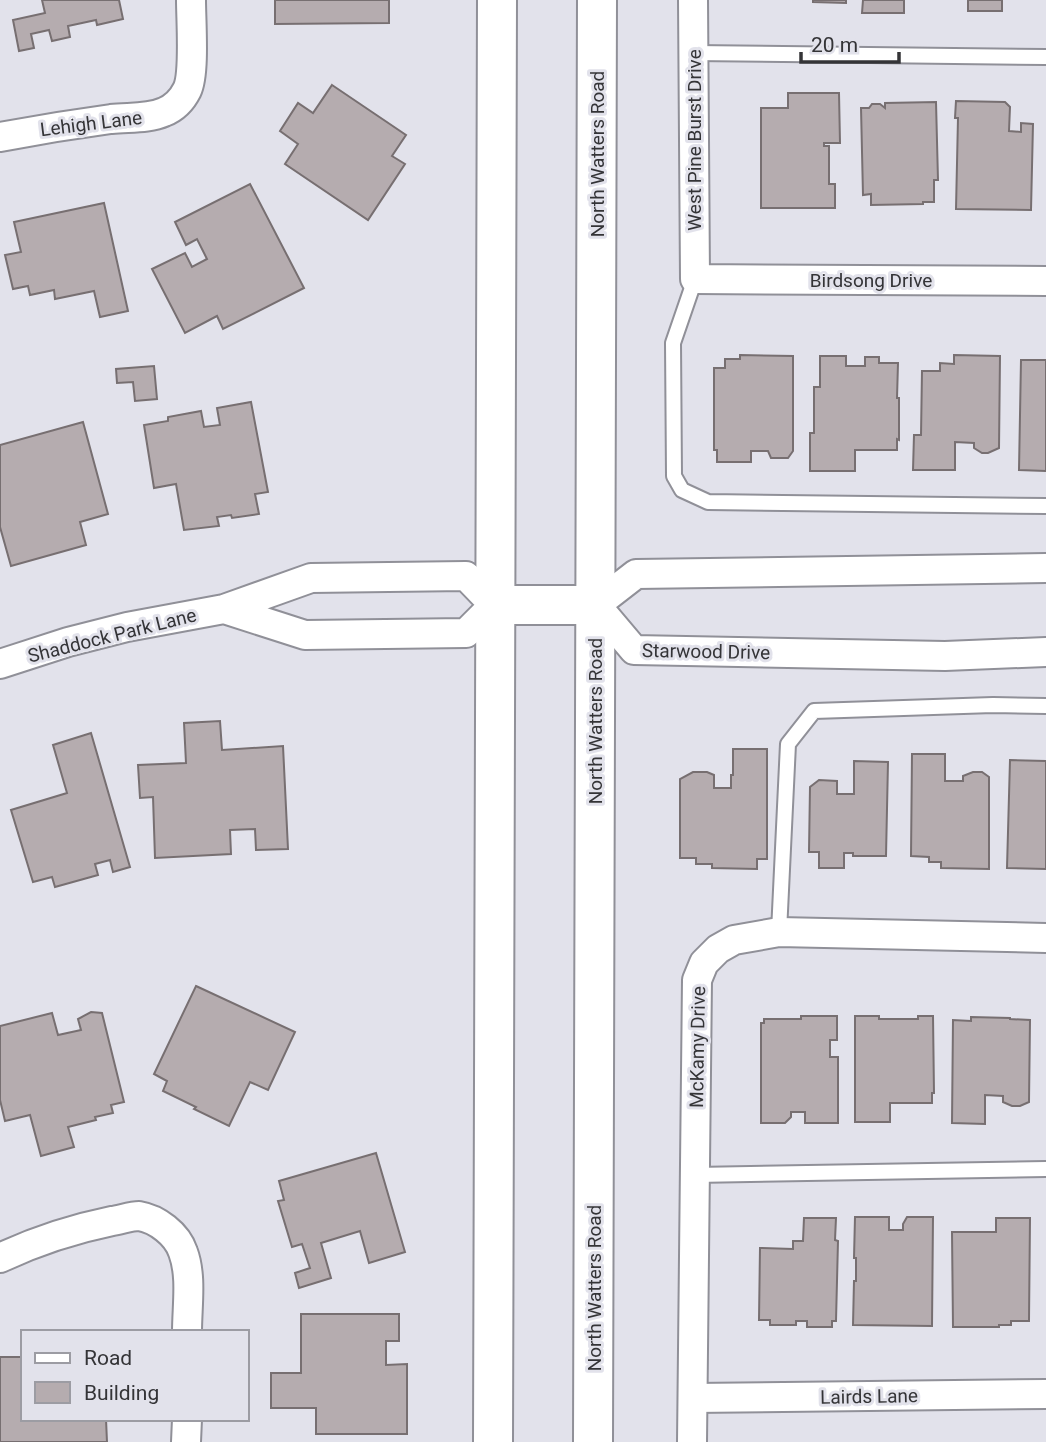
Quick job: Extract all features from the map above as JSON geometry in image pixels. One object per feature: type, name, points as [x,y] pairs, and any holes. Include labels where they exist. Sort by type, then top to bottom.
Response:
[{"type":"main road","points":[[493,1442],[497,0]]},
{"type":"main road","name":"North Watters Road","points":[[593,1442],[597,0]]},
{"type":"main road","points":[[495,605],[596,605]]},
{"type":"street","name":"Lehigh Lane","points":[[0,137],[56,126],[153,116],[167,111],[179,102],[188,89],[191,75],[191,0]]},
{"type":"street","name":"West Pine Burst Drive","points":[[693,0],[695,279]]},
{"type":"street","name":"Birdsong Drive","points":[[695,279],[1046,281]]},
{"type":"street","points":[[596,605],[636,574],[1046,568]]},
{"type":"street","name":"Shaddock Park Lane","points":[[0,664],[103,633],[224,608],[311,578],[466,576],[495,605]]},
{"type":"street","points":[[224,608],[305,635],[466,634],[495,605]]},
{"type":"street","name":"Starwood Drive","points":[[596,605],[634,650],[945,656],[1046,652]]},
{"type":"street","name":"McKamy Drive","points":[[692,1442],[697,980],[704,963],[718,949],[734,940],[779,932],[1046,938]]},
{"type":"street","points":[[0,1258],[28,1245],[82,1227],[138,1216],[156,1222],[171,1233],[182,1248],[188,1267],[187,1330]]},
{"type":"street","name":"Lairds Lane","points":[[693,1398],[1046,1394]]},
{"type":"street","points":[[186,1442],[187,1421]]},
{"type":"lane","points":[[694,53],[1046,57]]},
{"type":"lane","points":[[695,279],[673,343],[674,476],[682,490],[708,502],[1046,506]]},
{"type":"lane","points":[[779,932],[788,744],[814,710],[1046,706]]},
{"type":"lane","points":[[695,1175],[1046,1170]]},
{"type":"building","points":[[42,0],[119,0],[123,19],[97,25],[96,20],[68,26],[70,37],[52,41],[49,30],[31,34],[34,48],[19,51],[13,20],[45,13]]},
{"type":"building","points":[[275,0],[389,0],[389,23],[275,24]]},
{"type":"building","points":[[846,0],[846,3],[813,2]]},
{"type":"building","points":[[863,0],[904,0],[904,13],[862,13]]},
{"type":"building","points":[[968,0],[1002,0],[1002,11],[968,11]]},
{"type":"building","points":[[332,85],[406,135],[392,156],[405,164],[368,220],[285,164],[298,144],[280,131],[298,103],[313,113]]},
{"type":"building","points":[[788,93],[839,93],[840,143],[824,143],[824,146],[829,146],[829,184],[835,184],[835,208],[761,208],[761,108],[788,108]]},
{"type":"building","points":[[956,101],[1005,102],[1010,107],[1009,131],[1021,132],[1021,123],[1033,124],[1031,210],[956,209]]},
{"type":"building","points":[[936,102],[938,180],[934,180],[934,202],[871,205],[871,194],[863,195],[861,108],[869,108],[872,104],[880,104],[885,108],[885,103]]},
{"type":"building","points":[[250,184],[304,288],[223,329],[217,316],[185,333],[152,269],[185,253],[192,267],[207,259],[197,239],[186,245],[175,222]]},
{"type":"building","points":[[104,203],[128,311],[100,317],[94,291],[55,299],[54,290],[30,295],[28,286],[13,289],[5,255],[21,252],[14,222]]},
{"type":"building","points":[[740,355],[793,356],[793,451],[788,458],[771,458],[768,451],[751,451],[751,462],[717,462],[717,450],[714,450],[714,368],[725,368],[725,359],[740,359]]},
{"type":"building","points":[[954,355],[1000,356],[999,448],[982,453],[974,448],[974,443],[955,442],[955,470],[913,470],[914,435],[921,435],[922,371],[940,371],[940,363],[954,364]]},
{"type":"building","points":[[820,356],[846,356],[846,366],[865,366],[865,357],[879,357],[879,363],[898,363],[897,450],[855,450],[855,471],[810,471],[810,433],[814,433],[814,387],[820,387]]},
{"type":"building","points":[[1021,360],[1046,360],[1046,471],[1019,470]]},
{"type":"building","points":[[154,366],[157,399],[135,401],[133,382],[117,383],[116,369]]},
{"type":"building","points":[[251,402],[268,492],[255,494],[259,514],[217,517],[219,526],[184,530],[176,484],[154,488],[144,425],[201,411],[204,427],[220,425],[217,408]]},
{"type":"building","points":[[83,422],[108,514],[80,522],[86,545],[11,566],[0,527],[0,445]]},
{"type":"building","points":[[220,721],[222,750],[283,746],[288,849],[256,850],[255,829],[230,830],[231,854],[155,858],[153,797],[140,798],[138,765],[186,763],[184,723]]},
{"type":"building","points":[[91,733],[130,867],[113,872],[110,860],[95,864],[98,875],[55,887],[52,877],[33,882],[11,810],[67,793],[53,745]]},
{"type":"building","points":[[733,749],[767,749],[767,859],[757,859],[757,869],[712,868],[712,864],[696,864],[696,858],[680,858],[680,779],[693,772],[707,772],[714,775],[714,788],[731,788]]},
{"type":"building","points":[[912,754],[945,754],[945,781],[963,781],[963,776],[973,772],[982,772],[989,777],[989,869],[941,868],[941,862],[929,862],[929,857],[911,856]]},
{"type":"building","points":[[1010,760],[1046,761],[1046,869],[1007,868]]},
{"type":"building","points":[[854,761],[888,762],[886,856],[853,856],[853,853],[844,853],[844,868],[819,868],[819,852],[809,852],[810,787],[819,780],[837,781],[837,794],[854,794]]},
{"type":"building","points":[[196,986],[295,1032],[268,1090],[250,1082],[229,1126],[163,1091],[167,1081],[154,1074]]},
{"type":"building","points":[[91,1012],[102,1013],[124,1102],[111,1105],[113,1113],[68,1127],[74,1147],[41,1156],[30,1115],[5,1121],[0,1100],[0,1026],[52,1013],[58,1035],[81,1030],[78,1019]]},
{"type":"building","points":[[801,1016],[837,1016],[837,1040],[830,1040],[830,1057],[838,1057],[838,1123],[805,1123],[805,1112],[791,1112],[791,1117],[785,1123],[761,1123],[761,1023],[764,1023],[764,1019],[801,1019]]},
{"type":"building","points":[[855,1016],[918,1019],[918,1016],[933,1016],[932,1103],[890,1103],[890,1122],[855,1122]]},
{"type":"building","points":[[971,1017],[1030,1020],[1029,1102],[1012,1106],[1003,1102],[1003,1096],[985,1095],[985,1124],[952,1123],[953,1020],[971,1021]]},
{"type":"building","points":[[376,1153],[405,1252],[369,1263],[360,1231],[321,1243],[331,1278],[299,1288],[295,1273],[310,1268],[302,1244],[292,1247],[278,1201],[284,1200],[279,1181]]},
{"type":"building","points":[[855,1217],[889,1217],[889,1230],[903,1230],[907,1217],[933,1217],[932,1326],[853,1325],[856,1281]]},
{"type":"building","points":[[804,1218],[836,1218],[836,1321],[832,1321],[832,1327],[807,1327],[807,1321],[796,1321],[796,1325],[770,1325],[770,1320],[759,1320],[760,1248],[793,1249],[793,1241],[803,1241]]},
{"type":"building","points":[[996,1218],[1030,1218],[1029,1321],[1011,1321],[1011,1325],[999,1327],[953,1327],[952,1232],[996,1232]]},
{"type":"building","points":[[301,1314],[399,1314],[399,1341],[386,1341],[386,1365],[407,1364],[407,1434],[316,1434],[316,1408],[271,1408],[271,1373],[301,1373]]},
{"type":"building","points":[[0,1357],[21,1357],[21,1421],[106,1421],[107,1442],[0,1442]]}]
